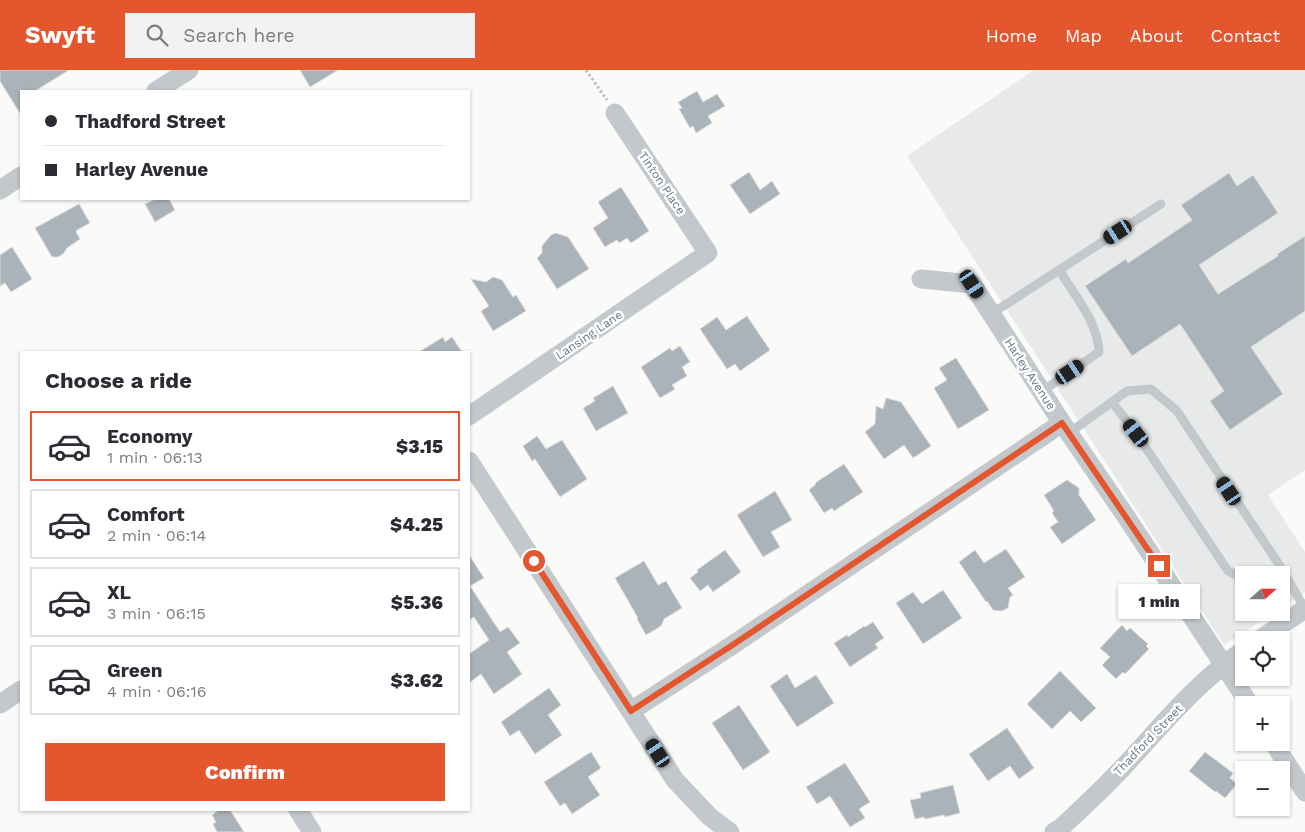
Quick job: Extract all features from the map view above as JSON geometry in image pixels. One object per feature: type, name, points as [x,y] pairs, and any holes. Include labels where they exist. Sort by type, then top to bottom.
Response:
[{"type":"street","points":[[158,90],[190,70]]},
{"type":"street","name":"Tinton Place","points":[[616,113],[708,253]]},
{"type":"street","points":[[0,190],[20,177]]},
{"type":"street","name":"Lansing Lane","points":[[470,415],[708,253]]},
{"type":"street","name":"Harley Avenue","points":[[921,279],[972,284],[1065,428],[1244,696]]},
{"type":"street","points":[[631,711],[1065,428]]},
{"type":"street","points":[[470,463],[675,780],[710,817],[730,832]]},
{"type":"street","points":[[1272,631],[1305,609]]},
{"type":"street","name":"Thadford Street","points":[[1054,832],[1062,827],[1120,770],[1160,725],[1224,664],[1235,656]]},
{"type":"street","points":[[0,704],[20,691]]},
{"type":"street","points":[[1279,751],[1305,792]]},
{"type":"street","points":[[299,811],[312,832]]},
{"type":"lane","points":[[991,314],[1161,204]]},
{"type":"lane","points":[[1042,392],[1099,352],[1099,339],[1093,325],[1060,271]]},
{"type":"lane","points":[[1065,428],[1112,402],[1127,391],[1152,389],[1177,411],[1277,566]]},
{"type":"lane","points":[[1112,402],[1136,433],[1228,571],[1235,574]]},
{"type":"lane","points":[[1290,586],[1305,609]]},
{"type":"path","points":[[586,70],[616,113]]},
{"type":"shaded area","points":[[1034,70],[1305,70],[1305,470],[1268,495],[1305,552],[1305,592],[1290,602],[1290,566],[1235,566],[1235,621],[1262,621],[1246,631],[1235,631],[1235,638],[1224,645],[907,156]]},
{"type":"building","points":[[0,70],[69,70],[37,90],[20,90],[20,113],[0,81]]},
{"type":"building","points":[[300,70],[338,70],[310,87]]},
{"type":"building","points":[[697,91],[703,102],[717,94],[725,106],[708,116],[712,123],[696,133],[693,126],[690,128],[679,109],[682,108],[678,102]]},
{"type":"building","points":[[749,172],[760,190],[772,181],[780,194],[750,214],[730,185]]},
{"type":"building","points":[[1229,173],[1237,186],[1253,175],[1278,213],[1199,265],[1218,294],[1278,256],[1277,254],[1305,236],[1305,311],[1251,347],[1283,394],[1230,430],[1210,401],[1224,391],[1180,324],[1132,356],[1085,286],[1126,259],[1128,263],[1192,220],[1181,205]]},
{"type":"building","points":[[621,187],[649,231],[631,243],[627,238],[619,243],[617,240],[605,247],[593,228],[608,218],[598,202]]},
{"type":"building","points":[[153,200],[170,200],[175,210],[155,222],[145,204]]},
{"type":"building","points":[[79,204],[90,223],[77,230],[76,232],[80,239],[67,248],[63,254],[58,257],[52,257],[35,228]]},
{"type":"building","points":[[556,233],[568,237],[589,269],[557,289],[537,258],[542,253],[542,246],[551,235]]},
{"type":"building","points":[[12,247],[32,279],[11,292],[5,283],[0,286],[0,255]]},
{"type":"building","points":[[493,277],[502,280],[513,297],[516,295],[526,311],[493,331],[481,311],[489,306],[471,279],[486,282]]},
{"type":"building","points":[[747,316],[770,350],[740,371],[735,364],[727,369],[700,329],[717,317],[726,330]]},
{"type":"building","points":[[443,337],[445,342],[452,337],[461,351],[421,351]]},
{"type":"building","points":[[680,346],[690,362],[682,367],[687,376],[672,385],[675,389],[660,398],[641,367],[670,348],[672,351]]},
{"type":"building","points":[[956,358],[989,410],[958,429],[934,388],[947,380],[939,368]]},
{"type":"building","points":[[613,386],[628,413],[596,431],[583,408],[595,401],[593,398]]},
{"type":"building","points":[[886,398],[901,402],[931,446],[913,458],[904,445],[884,459],[865,432],[875,424],[876,406],[883,409]]},
{"type":"building","points":[[537,436],[546,449],[562,440],[587,479],[560,497],[535,459],[532,461],[523,446]]},
{"type":"building","points":[[844,464],[863,492],[834,511],[832,508],[824,513],[809,490],[815,483]]},
{"type":"building","points":[[1067,480],[1079,488],[1079,495],[1096,520],[1062,544],[1050,527],[1058,522],[1052,513],[1054,511],[1044,495]]},
{"type":"building","points":[[775,491],[792,520],[771,532],[780,547],[763,557],[737,515]]},
{"type":"building","points":[[1006,549],[1025,577],[1008,588],[1013,595],[1010,597],[1008,608],[1002,611],[993,610],[959,562],[975,550],[984,563]]},
{"type":"building","points":[[725,550],[741,572],[713,592],[708,585],[700,591],[690,578],[698,572],[697,570]]},
{"type":"building","points":[[470,557],[484,578],[470,586]]},
{"type":"building","points":[[644,561],[658,585],[666,581],[682,608],[664,619],[661,626],[646,635],[615,578]]},
{"type":"building","points":[[470,586],[500,632],[508,627],[520,643],[507,652],[522,674],[494,694],[481,674],[470,682],[470,653],[489,640],[474,617],[470,619]]},
{"type":"building","points":[[943,590],[962,618],[923,644],[896,603],[913,592],[922,604]]},
{"type":"building","points":[[873,622],[884,638],[875,644],[878,648],[850,667],[834,643]]},
{"type":"building","points":[[1122,625],[1127,631],[1130,628],[1148,644],[1146,646],[1149,649],[1125,674],[1123,672],[1116,679],[1102,665],[1110,657],[1100,648]]},
{"type":"building","points":[[1060,671],[1096,708],[1081,722],[1070,711],[1052,729],[1027,704]]},
{"type":"building","points":[[787,674],[795,688],[816,675],[834,703],[797,727],[770,686]]},
{"type":"building","points":[[549,688],[561,705],[548,715],[562,735],[535,754],[519,730],[510,736],[501,722]]},
{"type":"building","points":[[739,705],[770,752],[743,770],[712,723]]},
{"type":"building","points":[[1007,728],[1034,768],[1019,779],[1010,766],[988,781],[969,754]]},
{"type":"building","points":[[591,752],[601,768],[588,777],[600,795],[572,814],[565,803],[560,806],[544,782]]},
{"type":"building","points":[[1205,752],[1233,773],[1230,778],[1235,782],[1235,786],[1225,798],[1189,771]]},
{"type":"building","points":[[845,763],[870,802],[859,809],[865,818],[850,827],[830,796],[817,804],[806,787]]},
{"type":"building","points":[[953,785],[960,813],[945,817],[944,815],[915,819],[910,800],[921,798],[920,793]]},
{"type":"building","points":[[218,811],[231,811],[244,832],[217,832],[213,824],[216,822],[212,815]]},
{"type":"route","points":[[534,561],[631,711],[731,646],[1062,423],[1159,566]]}]
